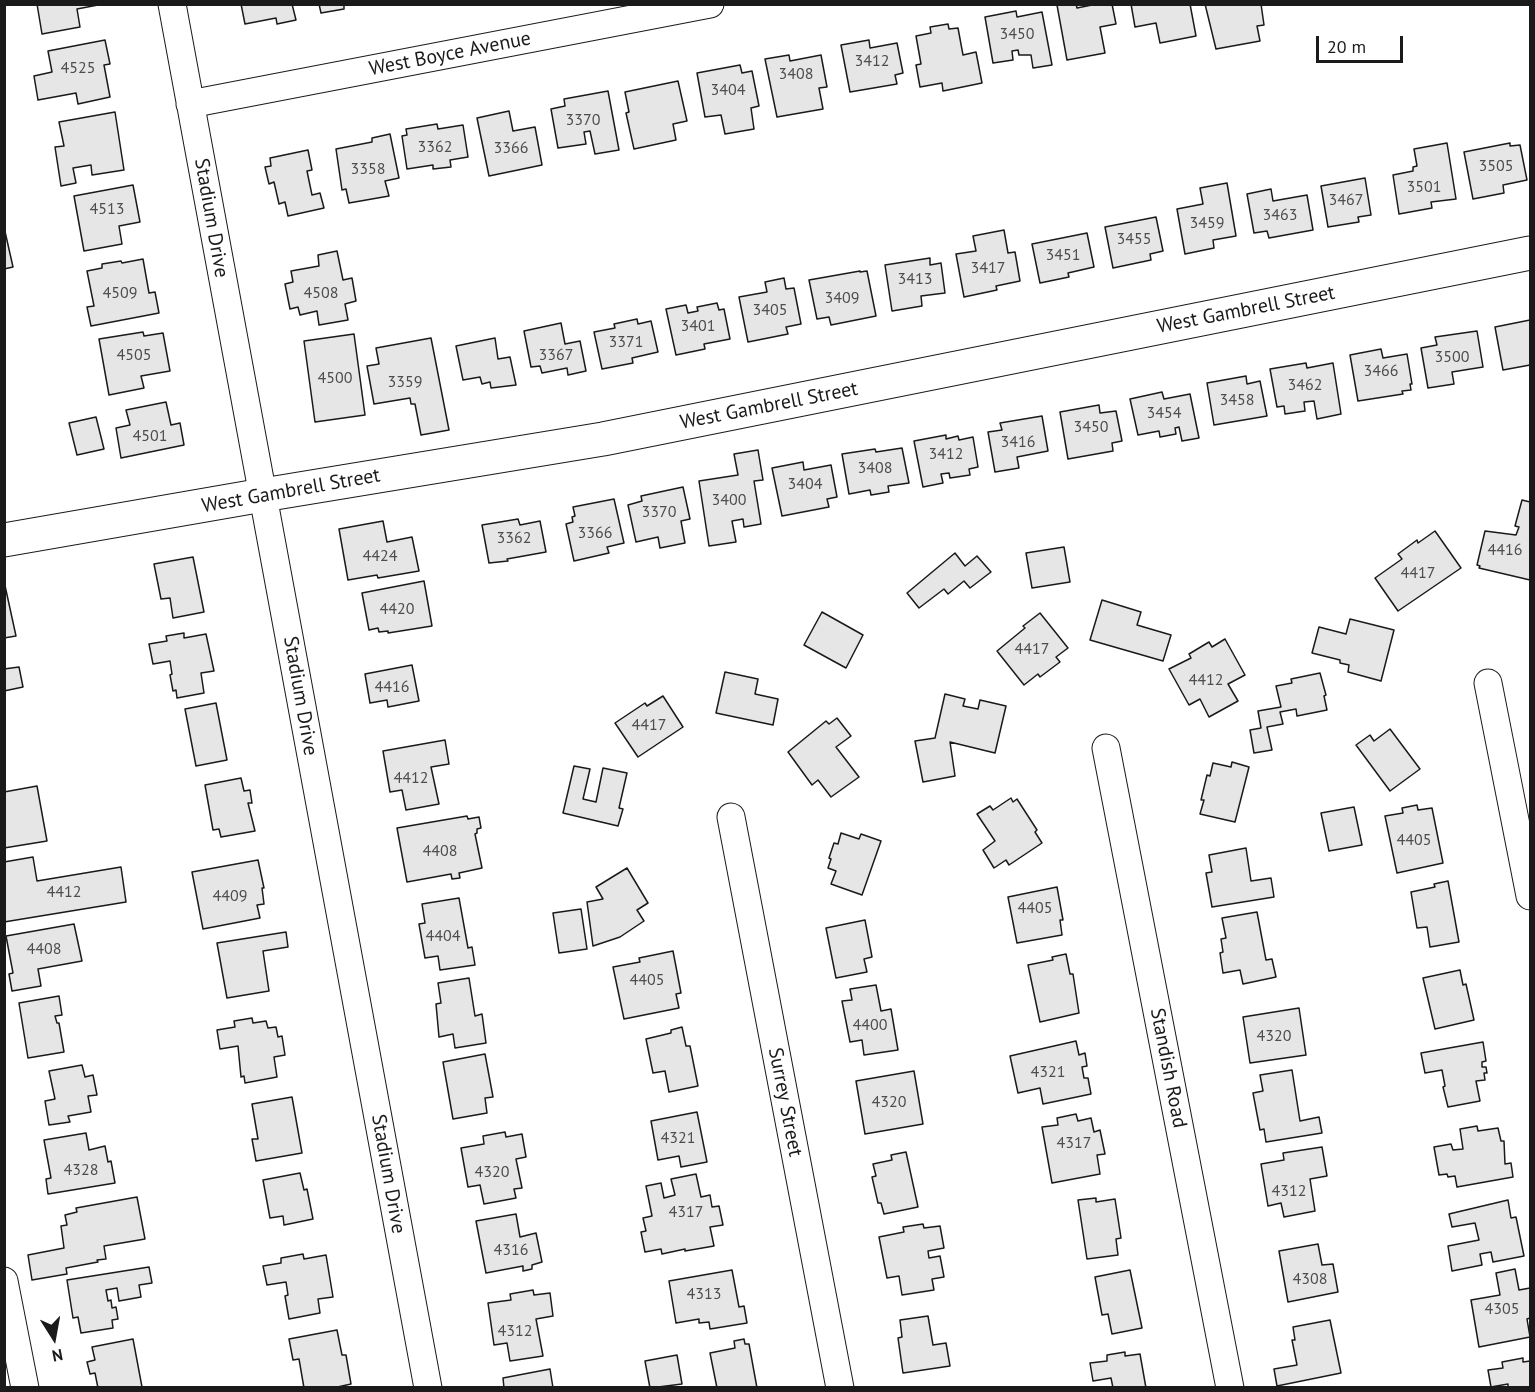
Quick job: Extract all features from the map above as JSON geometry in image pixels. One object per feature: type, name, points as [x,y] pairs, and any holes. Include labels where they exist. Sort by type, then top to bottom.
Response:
[{"type":"street","name":"Stadium Drive","points":[[172,4],[428,1388]]},
{"type":"street","name":"West Boyce Avenue","points":[[190,104],[710,4]]},
{"type":"street","name":"West Gambrell Street","points":[[4,540],[603,439],[1530,253]]},
{"type":"street","points":[[1488,683],[1530,896]]},
{"type":"street","name":"Standish Road","points":[[1106,748],[1230,1388]]},
{"type":"street","name":"Surrey Street","points":[[731,817],[840,1388]]},
{"type":"street","points":[[4,1281],[25,1388]]},
{"type":"building","points":[[37,4],[98,5],[77,9],[80,27],[42,34]]},
{"type":"building","points":[[241,4],[292,4],[296,20],[277,24],[276,18],[245,24]]},
{"type":"building","points":[[319,4],[344,4],[344,9],[321,13]]},
{"type":"building","points":[[1076,4],[1077,8],[1112,4],[1116,24],[1100,27],[1105,53],[1067,60],[1057,5]]},
{"type":"building","points":[[1131,4],[1190,4],[1196,36],[1160,43],[1156,23],[1135,27]]},
{"type":"building","points":[[1205,4],[1261,4],[1264,25],[1257,26],[1260,41],[1216,49]]},
{"type":"building","points":[[1016,11],[1017,17],[1042,12],[1052,65],[1033,68],[1031,55],[1019,55],[1018,50],[1012,51],[1013,60],[993,63],[985,17]]},
{"type":"building","points":[[948,24],[949,29],[958,28],[963,55],[976,52],[982,83],[943,91],[942,83],[920,87],[916,65],[921,64],[916,36],[931,33],[930,27]]},
{"type":"building","points":[[105,40],[110,64],[104,65],[110,97],[78,104],[76,93],[38,100],[34,76],[52,72],[48,51]]},
{"type":"building","points":[[869,40],[870,48],[897,43],[903,73],[895,75],[897,84],[850,92],[841,45]]},
{"type":"building","points":[[789,55],[790,61],[821,55],[827,87],[819,88],[823,109],[777,117],[765,59]]},
{"type":"building","points":[[740,65],[742,73],[752,71],[759,106],[751,108],[754,129],[725,134],[721,115],[705,117],[697,73]]},
{"type":"building","points":[[678,81],[687,121],[673,124],[676,140],[634,149],[626,113],[629,112],[625,92]]},
{"type":"building","points":[[608,91],[619,150],[595,154],[590,131],[584,132],[586,144],[558,148],[551,109],[565,106],[564,99]]},
{"type":"building","points":[[509,111],[513,131],[535,127],[542,165],[489,176],[477,118]]},
{"type":"building","points":[[115,112],[124,170],[92,175],[91,165],[73,168],[76,183],[61,186],[55,147],[64,146],[59,122]]},
{"type":"building","points":[[437,124],[438,129],[463,125],[468,157],[450,160],[451,167],[433,169],[433,165],[407,169],[402,136],[407,135],[406,129]]},
{"type":"building","points":[[390,134],[399,178],[385,181],[389,196],[349,203],[346,189],[342,190],[336,149],[372,142],[372,138]]},
{"type":"building","points":[[1447,143],[1456,199],[1431,202],[1432,208],[1399,214],[1393,175],[1413,171],[1413,167],[1417,166],[1414,149]]},
{"type":"building","points":[[1510,143],[1510,146],[1520,145],[1527,180],[1503,185],[1504,193],[1473,199],[1464,152]]},
{"type":"building","points":[[308,150],[312,170],[307,171],[312,195],[320,193],[324,208],[288,216],[285,202],[279,204],[274,182],[269,184],[265,167],[271,166],[270,158]]},
{"type":"building","points":[[1365,178],[1371,215],[1358,217],[1359,222],[1328,227],[1321,186]]},
{"type":"building","points":[[1227,183],[1236,236],[1213,240],[1214,248],[1185,254],[1177,209],[1203,204],[1200,188]]},
{"type":"building","points":[[133,185],[140,222],[119,226],[122,244],[84,251],[74,196]]},
{"type":"building","points":[[1271,189],[1273,201],[1307,195],[1313,230],[1269,238],[1267,231],[1254,233],[1247,194]]},
{"type":"building","points":[[1156,217],[1163,251],[1150,254],[1151,260],[1113,268],[1105,227]]},
{"type":"building","points":[[4,227],[13,267],[4,269]]},
{"type":"building","points":[[1004,230],[1008,253],[1015,252],[1020,281],[996,286],[997,290],[964,297],[956,254],[976,251],[973,236]]},
{"type":"building","points":[[1087,233],[1094,267],[1068,273],[1069,277],[1040,283],[1032,244]]},
{"type":"building","points":[[337,251],[343,280],[352,278],[356,301],[345,304],[348,320],[319,325],[317,311],[300,315],[298,307],[290,309],[285,284],[293,282],[291,271],[319,266],[318,255]]},
{"type":"building","points":[[930,258],[930,265],[941,263],[945,293],[921,296],[922,306],[892,311],[885,265]]},
{"type":"building","points":[[143,259],[149,293],[155,292],[159,313],[91,326],[87,307],[94,306],[87,271],[102,268],[102,264]]},
{"type":"building","points":[[867,271],[876,316],[831,325],[829,317],[817,319],[809,280]]},
{"type":"building","points":[[784,278],[786,289],[794,288],[801,324],[786,327],[788,334],[748,342],[739,297],[767,292],[765,282]]},
{"type":"building","points":[[717,303],[719,310],[724,309],[730,339],[704,344],[705,349],[676,355],[666,309],[686,305],[688,313],[698,311],[697,307]]},
{"type":"building","points":[[637,319],[638,324],[651,321],[658,352],[632,358],[633,363],[602,369],[594,332],[615,328],[614,324]]},
{"type":"building","points":[[1530,320],[1530,365],[1503,370],[1495,327]]},
{"type":"building","points":[[561,323],[565,344],[580,341],[586,371],[568,375],[567,368],[542,373],[540,366],[531,367],[524,331]]},
{"type":"building","points":[[1477,331],[1483,367],[1452,372],[1454,384],[1428,388],[1421,348],[1437,345],[1435,337]]},
{"type":"building","points":[[143,332],[144,336],[163,333],[170,371],[141,376],[144,388],[109,395],[99,339]]},
{"type":"building","points":[[354,334],[365,415],[315,422],[304,341]]},
{"type":"building","points":[[431,338],[449,430],[421,435],[415,404],[411,404],[410,398],[374,404],[367,366],[379,364],[376,348]]},
{"type":"building","points":[[495,338],[498,359],[510,357],[516,385],[491,388],[490,382],[482,384],[480,377],[463,380],[456,346]]},
{"type":"building","points":[[1381,349],[1383,358],[1407,354],[1411,390],[1402,391],[1403,394],[1358,401],[1350,355]]},
{"type":"building","points":[[1306,363],[1307,368],[1333,363],[1341,414],[1317,419],[1314,401],[1304,402],[1305,411],[1285,414],[1284,406],[1277,407],[1270,369]]},
{"type":"building","points":[[1246,376],[1247,384],[1260,381],[1267,416],[1214,425],[1207,383]]},
{"type":"building","points":[[1162,392],[1164,399],[1190,394],[1199,438],[1182,441],[1179,427],[1175,428],[1176,434],[1160,437],[1159,431],[1138,435],[1130,399]]},
{"type":"building","points":[[166,402],[171,425],[180,423],[184,445],[121,458],[116,428],[130,425],[126,410]]},
{"type":"building","points":[[1099,405],[1100,413],[1116,411],[1122,441],[1112,443],[1113,451],[1068,459],[1060,412]]},
{"type":"building","points":[[1042,416],[1048,451],[1017,457],[1019,468],[995,472],[988,432],[1002,430],[1000,423]]},
{"type":"building","points":[[96,417],[104,449],[77,455],[69,423]]},
{"type":"building","points":[[946,435],[946,439],[958,436],[959,440],[973,437],[978,467],[969,469],[970,475],[950,478],[949,473],[941,474],[943,483],[923,487],[914,441]]},
{"type":"building","points":[[902,448],[909,483],[888,486],[889,492],[871,495],[870,490],[849,494],[842,454]]},
{"type":"building","points":[[758,450],[763,480],[754,481],[761,524],[744,527],[743,519],[732,521],[736,542],[709,546],[699,481],[738,475],[734,454]]},
{"type":"building","points":[[803,462],[804,470],[831,465],[837,497],[827,499],[829,507],[782,516],[772,468]]},
{"type":"building","points":[[683,487],[690,519],[681,521],[685,543],[660,548],[658,537],[636,542],[628,505],[642,501],[641,496]]},
{"type":"building","points":[[614,499],[624,543],[607,547],[609,553],[574,561],[566,524],[573,522],[572,517],[575,516],[573,507]]},
{"type":"building","points":[[1522,500],[1530,502],[1530,580],[1479,568],[1480,566],[1477,565],[1485,531],[1516,535],[1519,527],[1515,526]]},
{"type":"building","points":[[518,519],[520,525],[540,521],[546,552],[489,563],[482,525]]},
{"type":"building","points":[[383,521],[387,542],[412,537],[419,571],[348,580],[339,529]]},
{"type":"building","points":[[1435,531],[1461,568],[1398,611],[1375,578],[1402,559],[1398,554],[1417,540],[1418,543]]},
{"type":"building","points":[[1064,547],[1070,582],[1032,588],[1026,553]]},
{"type":"building","points":[[955,553],[965,566],[977,556],[991,572],[970,588],[964,581],[948,594],[944,589],[919,608],[907,593]]},
{"type":"building","points":[[193,557],[204,612],[173,618],[170,598],[161,599],[154,564]]},
{"type":"building","points":[[4,581],[16,636],[4,638]]},
{"type":"building","points":[[424,581],[432,626],[388,633],[388,631],[379,632],[378,628],[369,630],[362,593]]},
{"type":"building","points":[[1102,600],[1141,612],[1137,625],[1171,635],[1163,661],[1090,640]]},
{"type":"building","points":[[822,612],[863,635],[846,668],[804,645]]},
{"type":"building","points":[[1040,613],[1068,648],[1056,657],[1060,662],[1040,677],[1038,674],[1024,685],[997,651]]},
{"type":"building","points":[[1350,619],[1394,630],[1381,681],[1348,672],[1349,665],[1340,663],[1340,660],[1312,653],[1319,627],[1346,634]]},
{"type":"building","points":[[184,633],[184,638],[206,634],[214,671],[201,673],[204,693],[177,698],[176,690],[173,691],[170,661],[153,664],[149,644],[167,641],[166,636]]},
{"type":"building","points":[[1225,639],[1245,675],[1228,684],[1238,701],[1209,717],[1200,699],[1189,705],[1169,669],[1191,658],[1189,654],[1209,642],[1212,647]]},
{"type":"building","points":[[412,665],[419,701],[388,707],[387,700],[370,703],[365,674]]},
{"type":"building","points":[[19,667],[23,687],[4,691],[4,669]]},
{"type":"building","points":[[725,672],[758,679],[755,694],[778,699],[773,725],[716,713]]},
{"type":"building","points":[[1320,673],[1326,695],[1324,696],[1327,710],[1297,716],[1296,709],[1280,712],[1283,724],[1267,727],[1272,750],[1254,753],[1250,730],[1261,728],[1258,711],[1281,707],[1276,686],[1292,683],[1291,679]]},
{"type":"building","points":[[945,694],[965,699],[963,706],[978,709],[980,700],[1006,706],[995,753],[950,742],[955,776],[923,782],[915,741],[935,738]]},
{"type":"building","points":[[663,696],[683,727],[638,757],[615,723],[645,703],[647,706]]},
{"type":"building","points":[[216,703],[227,760],[196,766],[185,709]]},
{"type":"building","points":[[837,718],[851,736],[836,747],[859,777],[831,797],[818,780],[812,785],[788,752],[826,721],[829,724]]},
{"type":"building","points":[[1390,729],[1420,769],[1390,791],[1356,745],[1370,735],[1374,741]]},
{"type":"building","points":[[445,740],[449,764],[431,767],[439,804],[406,810],[402,790],[390,792],[383,751]]},
{"type":"building","points":[[1232,762],[1249,767],[1235,822],[1200,814],[1207,775],[1210,776],[1213,763],[1231,767]]},
{"type":"building","points":[[574,766],[590,769],[583,799],[596,802],[603,768],[627,773],[619,808],[623,809],[618,826],[563,813]]},
{"type":"building","points":[[241,778],[244,791],[250,790],[252,803],[248,803],[255,831],[221,837],[219,829],[213,830],[205,785]]},
{"type":"building","points":[[37,786],[47,841],[4,848],[4,792]]},
{"type":"building","points":[[1011,798],[1013,802],[1017,799],[1037,830],[1035,832],[1042,843],[1009,865],[1006,860],[994,868],[983,850],[995,841],[977,814],[990,806],[993,810]]},
{"type":"building","points":[[1417,805],[1418,810],[1432,808],[1443,863],[1397,873],[1385,816],[1403,813],[1402,808]]},
{"type":"building","points":[[1354,807],[1362,845],[1329,851],[1321,813]]},
{"type":"building","points":[[467,816],[468,819],[479,817],[481,828],[477,829],[475,834],[482,868],[459,873],[460,878],[452,879],[451,874],[407,882],[397,828]]},
{"type":"building","points":[[841,833],[859,839],[861,834],[881,841],[862,895],[831,884],[836,871],[828,868],[831,859],[829,858],[834,843],[838,844]]},
{"type":"building","points":[[1246,848],[1251,881],[1271,878],[1274,897],[1212,907],[1206,873],[1212,872],[1209,855]]},
{"type":"building","points":[[33,857],[37,881],[121,867],[126,902],[4,922],[4,862]]},
{"type":"building","points":[[258,860],[264,888],[262,888],[264,904],[257,905],[260,918],[203,929],[192,872]]},
{"type":"building","points":[[627,868],[648,903],[637,910],[644,921],[620,937],[593,946],[587,902],[603,899],[596,887]]},
{"type":"building","points":[[1448,881],[1459,942],[1430,947],[1427,927],[1417,928],[1411,892],[1435,887],[1434,884]]},
{"type":"building","points":[[1057,887],[1063,920],[1060,920],[1062,935],[1017,943],[1008,897]]},
{"type":"building","points":[[459,898],[468,948],[472,947],[475,965],[440,970],[438,956],[425,958],[419,924],[425,923],[422,904]]},
{"type":"building","points":[[581,909],[587,949],[559,953],[553,913]]},
{"type":"building","points":[[1257,912],[1266,960],[1272,959],[1276,977],[1243,984],[1240,970],[1223,973],[1220,953],[1223,952],[1221,939],[1226,938],[1222,918]]},
{"type":"building","points":[[865,920],[872,957],[864,959],[867,972],[836,978],[826,928]]},
{"type":"building","points":[[74,924],[82,961],[38,969],[41,986],[12,991],[9,974],[13,973],[6,936]]},
{"type":"building","points":[[286,932],[288,947],[263,951],[269,991],[227,998],[217,943]]},
{"type":"building","points":[[673,951],[681,993],[676,994],[679,1008],[624,1019],[613,967],[640,962],[639,958]]},
{"type":"building","points":[[1066,954],[1070,974],[1073,974],[1079,1013],[1040,1022],[1028,965],[1053,960],[1052,957]]},
{"type":"building","points":[[1460,970],[1463,985],[1466,984],[1474,1020],[1435,1029],[1423,978]]},
{"type":"building","points":[[469,978],[475,1016],[482,1014],[486,1043],[455,1048],[453,1034],[439,1037],[436,1004],[441,1003],[438,983]]},
{"type":"building","points":[[876,985],[881,1011],[891,1009],[898,1050],[864,1055],[862,1040],[850,1042],[842,1001],[852,1000],[850,989]]},
{"type":"building","points":[[59,996],[62,1015],[55,1016],[59,1023],[64,1052],[28,1058],[19,1003]]},
{"type":"building","points":[[1299,1008],[1306,1055],[1250,1063],[1243,1017]]},
{"type":"building","points":[[252,1018],[253,1023],[266,1021],[268,1028],[276,1027],[278,1037],[282,1036],[285,1055],[274,1057],[277,1077],[245,1083],[244,1076],[241,1077],[238,1046],[220,1049],[217,1030],[235,1027],[234,1021]]},
{"type":"building","points":[[682,1027],[686,1046],[690,1046],[698,1086],[669,1092],[665,1071],[653,1073],[646,1039],[671,1033],[671,1030]]},
{"type":"building","points":[[1076,1041],[1079,1055],[1085,1053],[1087,1066],[1082,1067],[1084,1078],[1088,1078],[1091,1094],[1043,1104],[1040,1088],[1018,1093],[1010,1056]]},
{"type":"building","points":[[1483,1042],[1486,1061],[1482,1062],[1482,1067],[1486,1067],[1487,1073],[1484,1073],[1485,1080],[1476,1081],[1480,1101],[1448,1107],[1442,1070],[1425,1073],[1421,1053]]},
{"type":"building","points":[[485,1054],[493,1097],[485,1098],[487,1113],[453,1119],[443,1062]]},
{"type":"building","points":[[82,1065],[85,1077],[93,1075],[97,1095],[88,1096],[91,1112],[68,1116],[70,1122],[49,1125],[45,1101],[55,1099],[49,1071]]},
{"type":"building","points":[[1292,1070],[1300,1121],[1319,1117],[1322,1133],[1266,1142],[1264,1129],[1260,1130],[1253,1093],[1263,1091],[1260,1075]]},
{"type":"building","points":[[914,1071],[923,1124],[865,1134],[856,1081]]},
{"type":"building","points":[[292,1097],[302,1153],[256,1161],[252,1139],[258,1139],[252,1104]]},
{"type":"building","points":[[697,1112],[707,1162],[681,1167],[679,1156],[658,1160],[651,1121]]},
{"type":"building","points":[[1076,1114],[1078,1121],[1091,1118],[1094,1132],[1100,1130],[1105,1154],[1097,1155],[1100,1174],[1052,1183],[1042,1127],[1058,1125],[1057,1118]]},
{"type":"building","points":[[1477,1126],[1478,1131],[1498,1128],[1501,1141],[1504,1141],[1505,1164],[1511,1163],[1513,1177],[1457,1187],[1455,1176],[1439,1175],[1434,1147],[1451,1144],[1453,1150],[1463,1149],[1460,1129]]},
{"type":"building","points":[[505,1132],[506,1137],[522,1134],[526,1157],[516,1159],[522,1188],[514,1189],[516,1198],[484,1204],[480,1185],[468,1187],[461,1148],[484,1144],[483,1136]]},
{"type":"building","points":[[86,1133],[89,1150],[105,1146],[108,1162],[111,1161],[115,1183],[48,1194],[46,1179],[51,1178],[44,1140]]},
{"type":"building","points":[[1322,1147],[1327,1176],[1310,1179],[1315,1211],[1284,1217],[1281,1203],[1268,1206],[1261,1164],[1284,1160],[1283,1153]]},
{"type":"building","points":[[906,1152],[918,1207],[884,1214],[881,1203],[878,1203],[872,1177],[876,1176],[873,1164],[892,1160],[891,1155]]},
{"type":"building","points":[[300,1173],[304,1190],[307,1189],[313,1219],[284,1225],[283,1216],[270,1218],[263,1180]]},
{"type":"building","points":[[696,1174],[701,1197],[710,1195],[712,1207],[719,1206],[723,1225],[710,1227],[714,1246],[662,1254],[661,1249],[645,1252],[641,1232],[646,1231],[643,1218],[652,1216],[646,1186],[661,1183],[664,1198],[675,1195],[671,1179]]},
{"type":"building","points":[[137,1197],[145,1239],[104,1246],[106,1259],[66,1268],[67,1274],[32,1280],[28,1255],[64,1248],[61,1226],[67,1225],[65,1215],[77,1212],[76,1208]]},
{"type":"building","points":[[1096,1198],[1096,1202],[1115,1199],[1121,1238],[1116,1239],[1118,1255],[1087,1259],[1078,1200]]},
{"type":"building","points":[[1508,1200],[1511,1218],[1516,1217],[1524,1256],[1493,1262],[1491,1252],[1480,1254],[1482,1265],[1452,1271],[1448,1246],[1479,1240],[1475,1223],[1452,1227],[1449,1214]]},
{"type":"building","points":[[516,1214],[520,1237],[536,1233],[542,1262],[532,1265],[532,1269],[523,1271],[523,1266],[486,1273],[476,1221]]},
{"type":"building","points":[[923,1224],[924,1228],[940,1226],[944,1248],[928,1251],[929,1258],[940,1256],[944,1277],[932,1279],[934,1290],[902,1295],[899,1276],[887,1278],[879,1237],[904,1232],[903,1227]]},
{"type":"building","points":[[1318,1244],[1322,1265],[1333,1264],[1338,1292],[1288,1302],[1279,1251]]},
{"type":"building","points":[[303,1254],[304,1259],[326,1255],[333,1297],[318,1299],[320,1313],[289,1319],[285,1296],[288,1295],[286,1282],[267,1285],[263,1266],[281,1263],[281,1258]]},
{"type":"building","points":[[149,1267],[152,1283],[139,1285],[141,1297],[119,1301],[117,1288],[106,1290],[112,1308],[116,1307],[118,1319],[112,1320],[113,1328],[81,1333],[78,1317],[73,1318],[67,1280]]},
{"type":"building","points":[[1515,1269],[1519,1290],[1530,1288],[1530,1318],[1527,1319],[1530,1337],[1479,1347],[1471,1300],[1500,1295],[1496,1273]]},
{"type":"building","points":[[732,1270],[739,1307],[744,1306],[747,1323],[710,1329],[709,1322],[699,1323],[699,1319],[676,1323],[669,1281]]},
{"type":"building","points":[[1130,1270],[1142,1328],[1112,1334],[1108,1314],[1102,1315],[1095,1277]]},
{"type":"building","points":[[533,1290],[534,1295],[550,1293],[553,1316],[536,1319],[543,1356],[510,1361],[507,1343],[494,1345],[488,1303],[511,1300],[510,1294]]},
{"type":"building","points":[[928,1316],[933,1345],[946,1343],[950,1366],[903,1373],[898,1338],[902,1337],[900,1320]]},
{"type":"building","points":[[1330,1320],[1341,1373],[1277,1386],[1274,1369],[1297,1365],[1292,1340],[1295,1340],[1293,1327]]},
{"type":"building","points":[[337,1330],[342,1355],[346,1355],[351,1384],[333,1388],[304,1388],[299,1359],[293,1360],[289,1339]]},
{"type":"building","points":[[133,1339],[142,1387],[98,1388],[95,1373],[90,1374],[87,1362],[95,1360],[92,1347]]},
{"type":"building","points":[[744,1339],[745,1344],[749,1344],[757,1388],[717,1388],[710,1353],[735,1348],[734,1341]]},
{"type":"building","points":[[1125,1352],[1125,1356],[1140,1354],[1146,1388],[1113,1388],[1111,1378],[1093,1381],[1090,1363],[1107,1361],[1107,1355]]},
{"type":"building","points":[[677,1355],[682,1384],[650,1388],[645,1361]]},
{"type":"building","points":[[1523,1358],[1523,1362],[1530,1361],[1530,1388],[1508,1388],[1508,1384],[1491,1387],[1488,1370],[1503,1368],[1502,1362]]},
{"type":"building","points":[[550,1369],[553,1388],[504,1388],[503,1378]]}]
